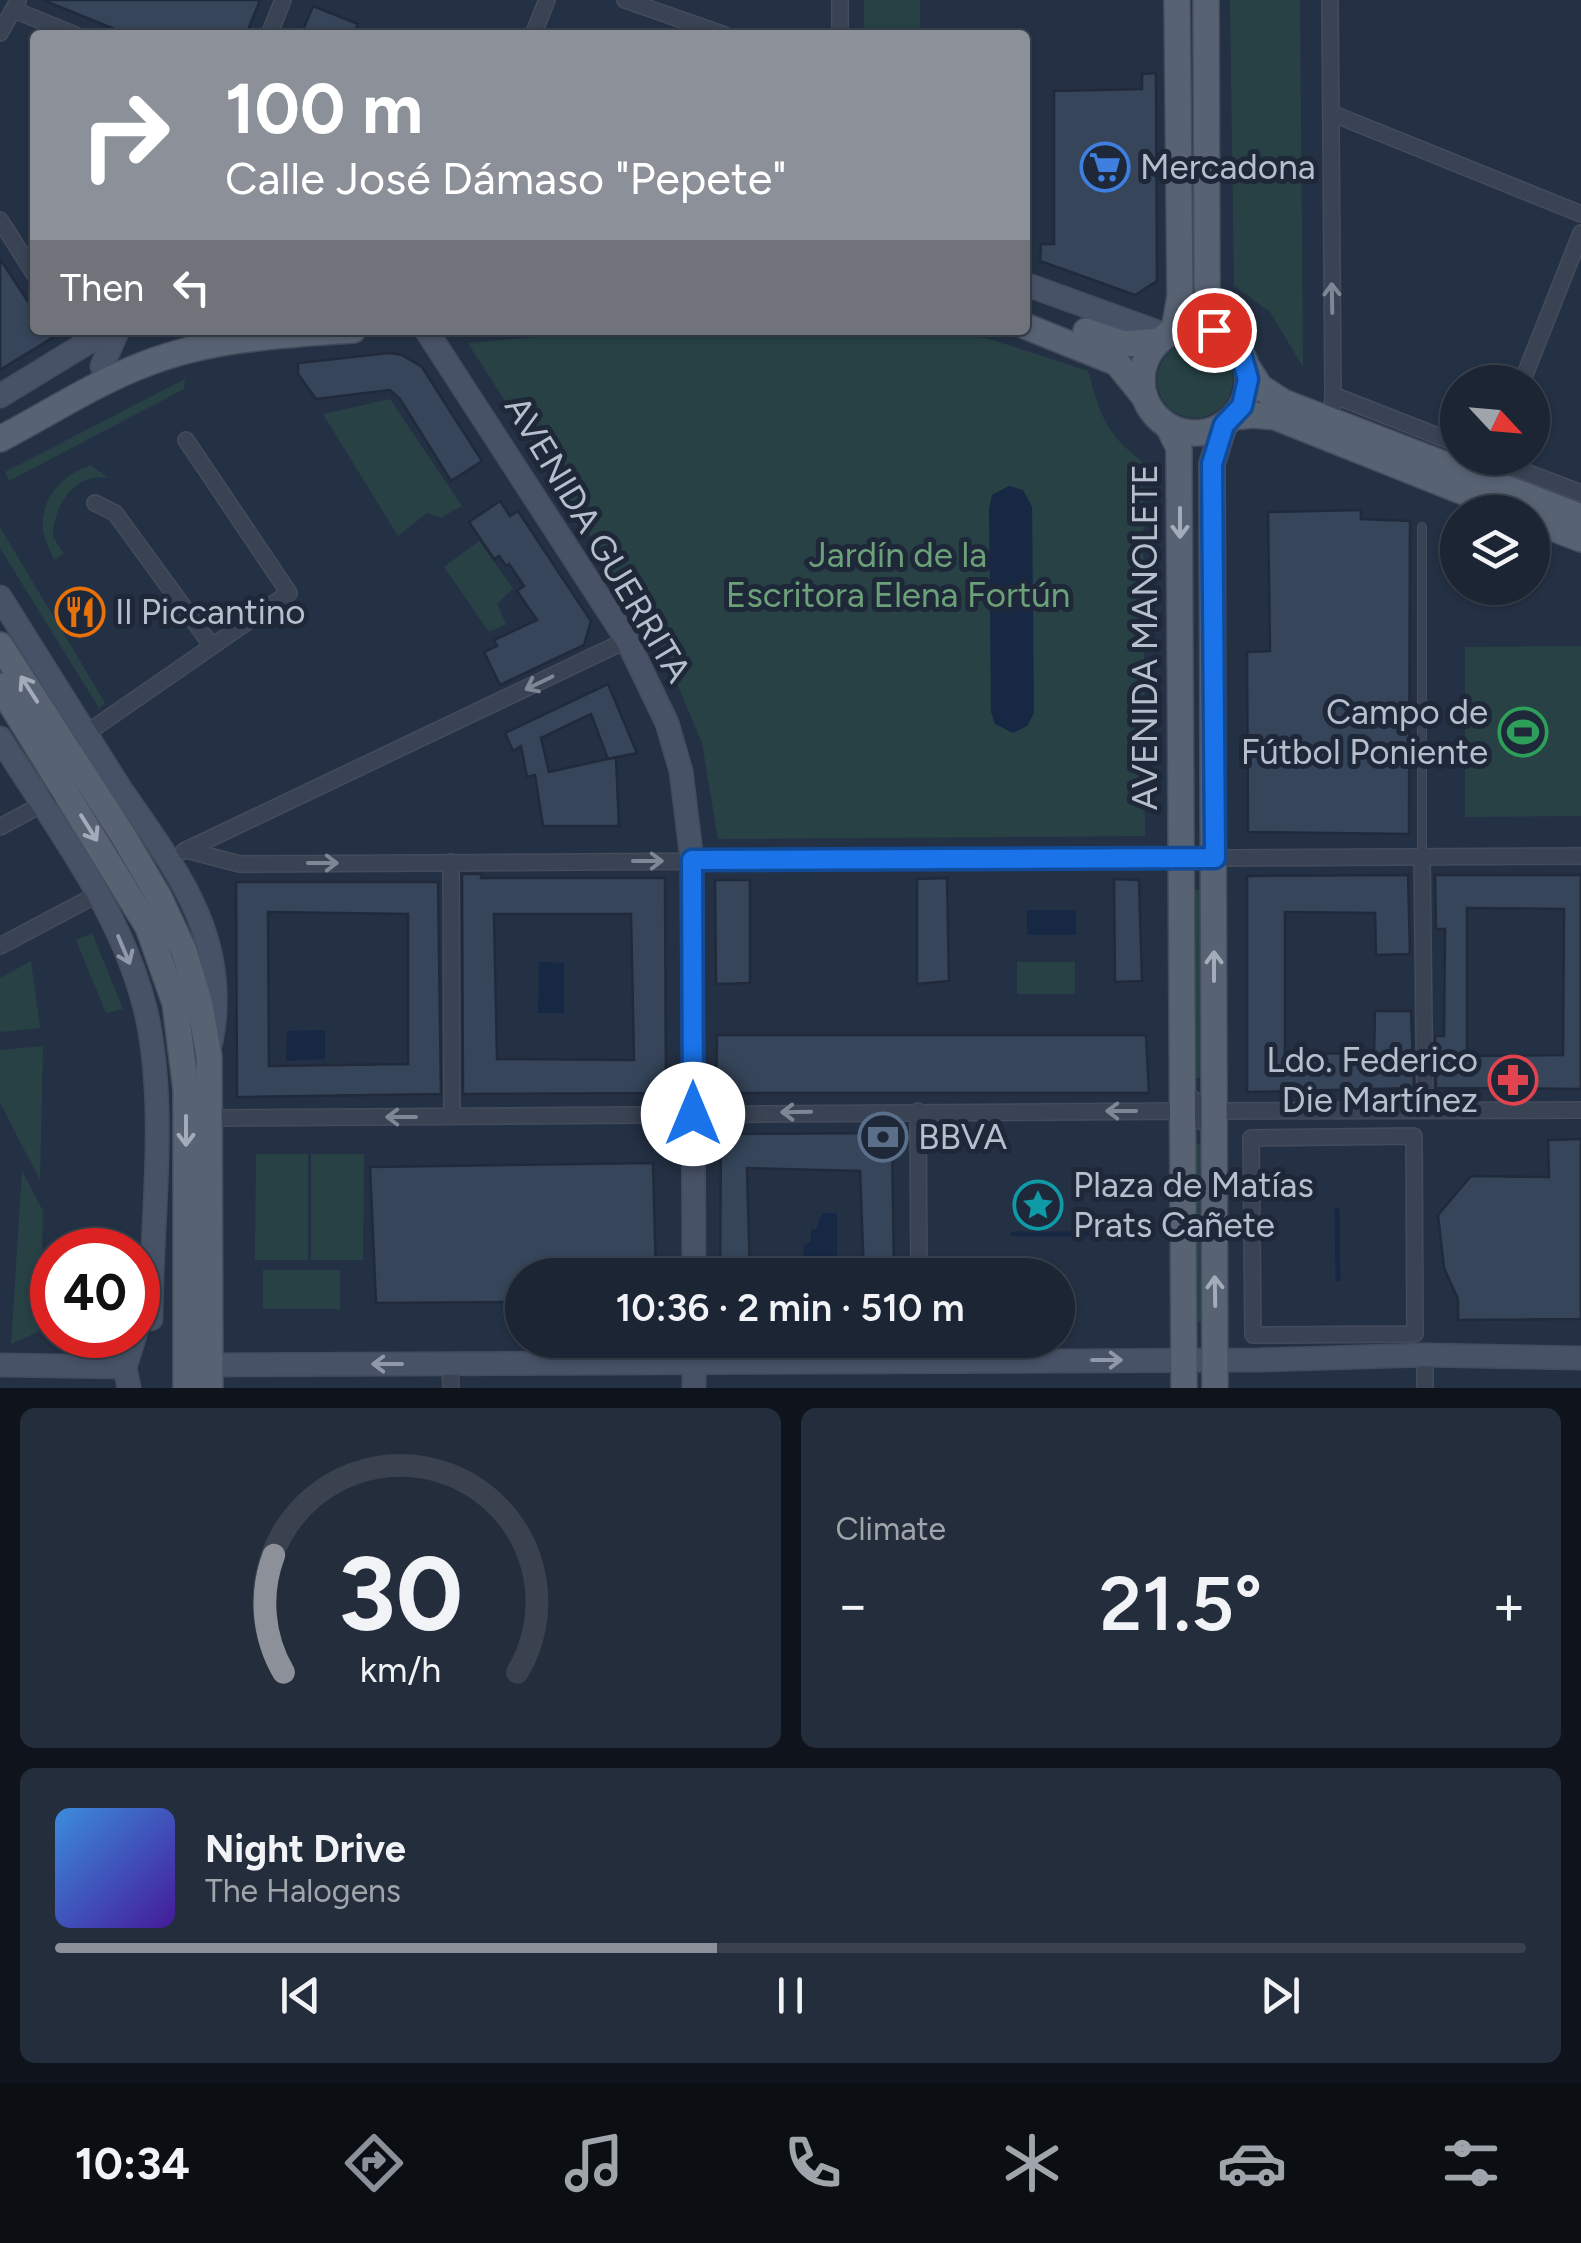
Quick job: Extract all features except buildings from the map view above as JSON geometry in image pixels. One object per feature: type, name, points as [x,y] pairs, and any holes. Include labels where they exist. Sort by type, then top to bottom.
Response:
[{"type":"main road","points":[[1143,396],[1143,366],[1166,336],[1180,296],[1177,0]]},
{"type":"main road","points":[[1206,0],[1207,287],[1214,330]]},
{"type":"main road","points":[[1030,312],[1114,342],[1166,336],[1187,327],[1214,330],[1240,350],[1260,387],[1275,398],[1332,407],[1581,518]]},
{"type":"main road","points":[[1030,328],[1117,362],[1148,408],[1169,428],[1197,434],[1253,415],[1275,417],[1471,495]]},
{"type":"main road","points":[[0,422],[102,366],[190,335]]},
{"type":"main road","points":[[0,439],[113,378],[178,353],[234,340],[293,335]]},
{"type":"main road","points":[[1229,421],[1247,393],[1246,365]]},
{"type":"main road","name":"AVENIDA MANOLETE","points":[[1216,1388],[1212,464],[1229,421]]},
{"type":"main road","name":"AVENIDA MANOLETE","points":[[1169,428],[1179,448],[1180,464],[1184,1388]]},
{"type":"main road","points":[[1550,527],[1581,539]]},
{"type":"main road","points":[[0,645],[77,740],[76,786],[148,927],[175,1002],[186,1090],[186,1388]]},
{"type":"main road","points":[[0,686],[76,786],[124,836],[171,922],[200,1001],[209,1056],[210,1376]]},
{"type":"street","points":[[271,30],[284,0]]},
{"type":"street","points":[[535,30],[547,0]]},
{"type":"street","points":[[625,0],[711,30]]},
{"type":"street","points":[[840,0],[840,30]]},
{"type":"street","points":[[1330,0],[1332,407],[1440,439]]},
{"type":"street","points":[[0,33],[16,5],[66,30]]},
{"type":"street","points":[[1330,113],[1581,214]]},
{"type":"street","points":[[0,220],[30,267]]},
{"type":"street","points":[[1529,365],[1581,233]]},
{"type":"street","points":[[1030,286],[1166,336]]},
{"type":"street","points":[[102,366],[116,335]]},
{"type":"street","name":"AVENIDA GUERRITA","points":[[429,335],[627,640],[667,724],[681,771],[692,860],[694,1258]]},
{"type":"street","points":[[0,396],[75,338]]},
{"type":"street","points":[[77,740],[288,593],[186,440]]},
{"type":"street","points":[[1535,475],[1581,493]]},
{"type":"street","points":[[95,503],[115,514],[212,646]]},
{"type":"street","points":[[0,597],[77,740],[124,794],[200,914],[212,954],[214,1027],[209,1056]]},
{"type":"street","points":[[160,849],[186,850],[627,640]]},
{"type":"street","points":[[0,738],[98,894],[139,988],[153,1056],[156,1120],[148,1228]]},
{"type":"street","points":[[0,827],[76,786],[105,782],[124,794]]},
{"type":"street","points":[[186,850],[226,862]]},
{"type":"street","points":[[186,890],[187,878],[194,868],[226,862],[1581,856]]},
{"type":"street","points":[[1422,857],[1425,1110]]},
{"type":"street","points":[[451,862],[452,1116]]},
{"type":"street","points":[[0,946],[98,894]]},
{"type":"street","points":[[210,1112],[224,1118],[693,1114],[1183,1102],[1214,1119],[1425,1110],[1581,1110]]},
{"type":"street","points":[[918,1111],[918,1258]]},
{"type":"street","points":[[1414,1136],[1415,1334],[1253,1335],[1252,1138],[1414,1136]]},
{"type":"street","points":[[160,1320],[185,1310]]},
{"type":"street","points":[[1075,1356],[1183,1360],[1581,1358]]},
{"type":"street","points":[[210,1376],[563,1358]]},
{"type":"street","points":[[694,1358],[694,1388]]},
{"type":"street","points":[[450,1364],[450,1388]]},
{"type":"street","points":[[0,1366],[127,1378]]},
{"type":"street","points":[[1425,1371],[1425,1388]]},
{"type":"lane","points":[[1422,527],[1422,857]]},
{"type":"green space","points":[[864,0],[920,0],[920,30],[864,30]]},
{"type":"green space","points":[[1230,0],[1300,0],[1303,367],[1270,312],[1234,286]]},
{"type":"green space","name":"Jardín de la Escritora Elena Fortún","points":[[560,335],[972,335],[1088,371],[1106,422],[1120,442],[1143,462],[1145,836],[718,839],[702,743],[662,648],[468,343]]},
{"type":"green space","points":[[1195,342],[1222,353],[1233,380],[1222,407],[1195,418],[1168,407],[1157,380],[1168,353]]},
{"type":"green space","points":[[185,379],[184,389],[9,481],[5,472]]},
{"type":"green space","points":[[390,399],[462,506],[440,518],[427,513],[398,536],[323,414]]},
{"type":"green space","points":[[91,465],[108,478],[85,480],[61,504],[53,537],[64,554],[54,560],[44,534],[45,508],[62,481]]},
{"type":"green space","points":[[0,527],[105,703],[99,708],[0,548]]},
{"type":"green space","points":[[479,541],[513,588],[497,604],[506,624],[489,632],[444,567]]},
{"type":"green space","name":"Campo de Fútbol Poniente","points":[[1581,646],[1581,816],[1465,817],[1465,647]]},
{"type":"green space","points":[[1193,890],[1204,890],[1205,1078],[1193,1078]]},
{"type":"green space","points":[[92,933],[123,1009],[106,1013],[76,940]]},
{"type":"green space","points":[[31,961],[40,1028],[0,1032],[0,978]]},
{"type":"green space","points":[[1017,962],[1075,962],[1075,994],[1017,994]]},
{"type":"green space","points":[[43,1046],[40,1180],[0,1103],[0,1050]]},
{"type":"green space","points":[[1194,1144],[1206,1144],[1206,1322],[1194,1322]]},
{"type":"green space","points":[[256,1154],[308,1154],[308,1260],[255,1260]]},
{"type":"green space","points":[[311,1154],[364,1154],[363,1260],[311,1260]]},
{"type":"green space","points":[[22,1171],[43,1211],[43,1228],[30,1228],[30,1335],[11,1344]]},
{"type":"green space","points":[[263,1270],[340,1270],[340,1309],[263,1309]]},
{"type":"water","points":[[1009,486],[1023,490],[1032,507],[1034,713],[1027,726],[1013,733],[995,724],[991,712],[989,509],[992,495]]},
{"type":"water","points":[[1027,910],[1076,910],[1076,935],[1027,935]]},
{"type":"water","points":[[539,962],[564,963],[564,1013],[538,1013]]},
{"type":"water","points":[[325,1030],[325,1059],[286,1061],[287,1031]]},
{"type":"water","points":[[822,1213],[837,1213],[837,1258],[803,1258],[804,1245],[811,1242],[811,1229],[816,1229]]},
{"type":"waterway","points":[[1337,1210],[1338,1279]]},
{"type":"waterway","points":[[1013,1234],[1087,1234]]},
{"type":"place","name":"Mercadona","points":[[1105,167]]},
{"type":"place","name":"Il Piccantino","points":[[80,612]]},
{"type":"place","name":"Campo de Fútbol Poniente","points":[[1523,732]]},
{"type":"place","name":"Ldo. Federico Die Martínez","points":[[1513,1080]]},
{"type":"place","name":"BBVA","points":[[883,1137]]},
{"type":"place","name":"Plaza de Matías Prats Cañete","points":[[1038,1205]]},
{"type":"route","points":[[693,1114],[692,860],[1215,858],[1212,464],[1224,425],[1242,406],[1248,379],[1240,350],[1214,330]]}]
